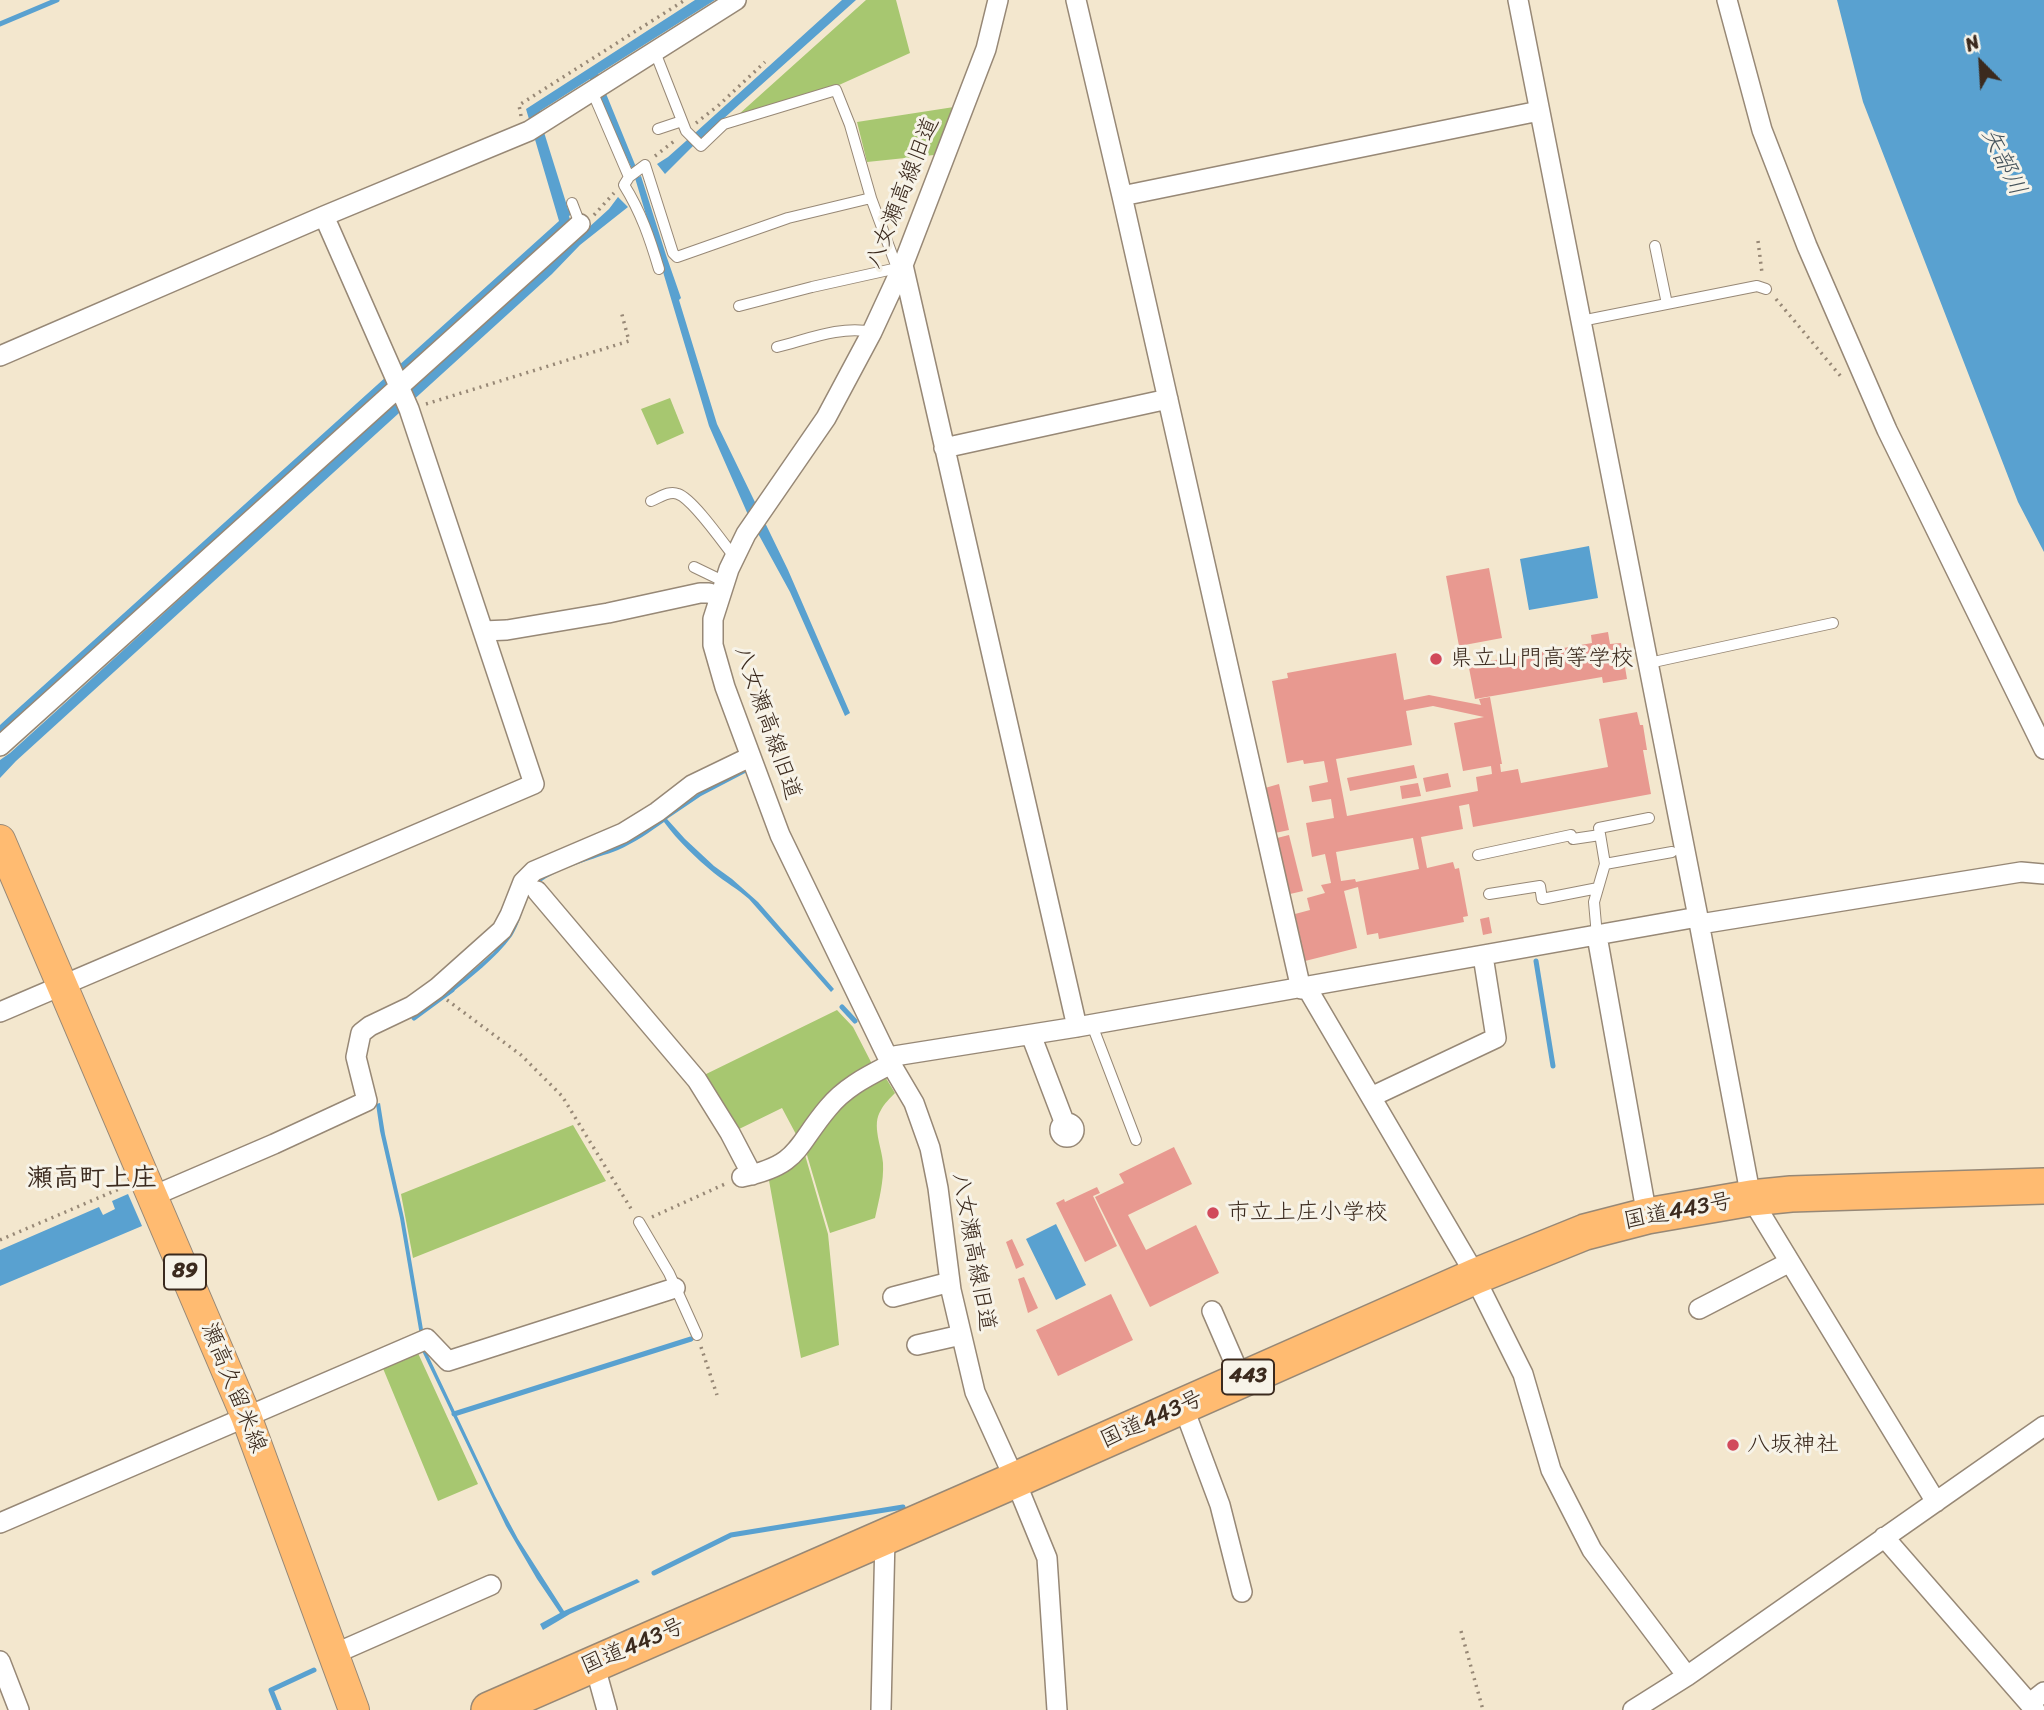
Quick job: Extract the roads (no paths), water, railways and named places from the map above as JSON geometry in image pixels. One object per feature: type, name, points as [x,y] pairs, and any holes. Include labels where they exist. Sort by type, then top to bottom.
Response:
[{"type":"highway","name":"国道443号","points":[[489,1710],[1242,1380],[1478,1283],[1585,1232],[1647,1216],[1751,1198],[1877,1190],[2044,1186]]},
{"type":"main road","name":"瀬高久留米線","points":[[0,840],[246,1416],[354,1710]]},
{"type":"street","points":[[0,356],[324,216],[526,133],[736,0]]},
{"type":"street","name":"八女瀬高線旧道","points":[[998,0],[986,49],[872,332],[826,418],[746,534],[722,589],[713,619],[713,646],[725,687],[780,835],[889,1060],[914,1103],[930,1148],[950,1282],[975,1392],[1047,1558],[1057,1710]]},
{"type":"street","points":[[1076,0],[1304,988],[1371,1097],[1478,1283],[1523,1374],[1551,1470],[1592,1550],[1687,1676]]},
{"type":"street","points":[[1518,0],[1751,1198],[1936,1502]]},
{"type":"street","points":[[1727,0],[1762,131],[1807,246],[1887,430],[2044,749]]},
{"type":"street","points":[[1122,196],[1539,111]]},
{"type":"street","points":[[0,1012],[534,785],[409,410],[324,216]]},
{"type":"street","points":[[0,746],[580,225]]},
{"type":"street","points":[[900,267],[1084,1026]]},
{"type":"street","points":[[944,448],[1168,399]]},
{"type":"street","points":[[482,631],[507,631],[722,589]]},
{"type":"street","points":[[149,1187],[274,1144],[367,1101],[356,1057],[361,1033],[412,1006],[437,988],[502,930],[523,882],[534,871],[623,833],[657,812],[692,785],[750,757]]},
{"type":"street","points":[[537,891],[697,1080],[730,1133],[746,1176],[785,1163],[799,1150],[828,1107],[850,1086],[889,1060],[1597,936],[2021,872],[2044,874]]},
{"type":"street","points":[[1597,936],[1646,1205]]},
{"type":"street","points":[[1371,1097],[1496,1038],[1483,956]]},
{"type":"street","points":[[1031,1035],[1065,1124]]},
{"type":"street","points":[[1699,1309],[1790,1262]]},
{"type":"street","points":[[893,1297],[950,1282]]},
{"type":"street","points":[[0,1523],[427,1339],[448,1361],[675,1288]]},
{"type":"street","points":[[1212,1311],[1242,1380]]},
{"type":"street","points":[[917,1345],[961,1335]]},
{"type":"street","points":[[1183,1406],[1220,1505],[1242,1592]]},
{"type":"street","points":[[1633,1710],[1687,1676],[2044,1426]]},
{"type":"street","points":[[1884,1537],[2036,1702]]},
{"type":"street","points":[[881,1710],[885,1538]]},
{"type":"street","points":[[334,1654],[491,1585]]},
{"type":"street","points":[[0,1661],[19,1710]]},
{"type":"street","points":[[594,1663],[607,1710]]},
{"type":"lane","points":[[655,51],[684,126],[701,146],[724,124],[835,90],[850,125],[871,198],[900,267],[739,306]]},
{"type":"lane","points":[[592,91],[646,226],[659,269]]},
{"type":"lane","points":[[658,129],[684,126]]},
{"type":"lane","points":[[626,181],[645,165],[673,253],[677,257],[788,218],[871,198]]},
{"type":"lane","points":[[572,204],[580,225]]},
{"type":"lane","points":[[1655,246],[1667,304]]},
{"type":"lane","points":[[1581,321],[1757,286],[1765,288]]},
{"type":"lane","points":[[777,347],[847,330],[872,332]]},
{"type":"lane","points":[[651,501],[667,494],[677,494],[692,506],[735,558]]},
{"type":"lane","points":[[694,567],[714,578],[722,589]]},
{"type":"lane","points":[[1649,663],[1833,623]]},
{"type":"lane","points":[[1597,936],[1594,902],[1605,864],[1599,828],[1649,818]]},
{"type":"lane","points":[[1478,855],[1571,835],[1573,839],[1600,835]]},
{"type":"lane","points":[[1605,864],[1672,852]]},
{"type":"lane","points":[[1489,894],[1539,886],[1542,899],[1598,888]]},
{"type":"lane","points":[[1084,1026],[1136,1140]]},
{"type":"lane","points":[[639,1222],[669,1273],[697,1335]]},
{"type":"water","points":[[695,0],[715,0],[598,74],[636,167],[632,169],[590,79],[540,111],[543,129],[568,209],[572,214],[569,216],[571,223],[0,739],[0,725],[559,221],[526,109]]},
{"type":"water","points":[[842,0],[856,0],[665,174],[657,164]]},
{"type":"water","name":"矢部川","points":[[1837,0],[2044,0],[2044,552],[2018,502],[1863,102]]},
{"type":"water","points":[[641,176],[681,298],[679,300],[717,424],[788,570],[850,713],[845,716],[790,592],[749,517],[709,426],[635,178]]},
{"type":"water","points":[[618,197],[628,207],[580,245],[552,274],[0,778],[0,760],[609,209]]},
{"type":"water","points":[[1589,546],[1598,598],[1529,610],[1520,559]]},
{"type":"water","points":[[745,768],[747,772],[701,796],[667,819],[714,866],[758,902],[834,989],[831,992],[749,899],[681,843],[664,822],[618,850],[566,869],[538,884],[530,894],[512,936],[490,960],[449,995],[447,993],[493,953],[510,932],[526,894],[538,879],[644,832],[701,792]]},
{"type":"water","points":[[380,1103],[404,1218],[427,1353],[518,1539],[564,1611],[637,1579],[640,1582],[570,1614],[543,1630],[540,1624],[560,1613],[506,1526],[423,1353],[400,1218],[380,1131],[376,1104]]},
{"type":"water","points":[[128,1194],[142,1226],[0,1286],[0,1250],[99,1207],[103,1215],[115,1209],[112,1201]]},
{"type":"water","points":[[1056,1224],[1086,1285],[1056,1300],[1026,1239]]},
{"type":"waterway","points":[[0,24],[57,0]]},
{"type":"waterway","points":[[1536,961],[1553,1066]]},
{"type":"waterway","points":[[414,1018],[452,990]]},
{"type":"waterway","points":[[842,1007],[855,1021]]},
{"type":"waterway","points":[[454,1414],[691,1339]]},
{"type":"waterway","points":[[654,1573],[731,1535],[903,1507]]},
{"type":"waterway","points":[[279,1710],[271,1690],[314,1670]]},
{"type":"place","name":"県立山門高等学校","points":[[1436,659]]},
{"type":"place","name":"市立上庄小学校","points":[[1213,1213]]},
{"type":"place","name":"八坂神社","points":[[1733,1445]]},
{"type":"district","name":"瀬高町上庄","points":[[92,1179]]}]
